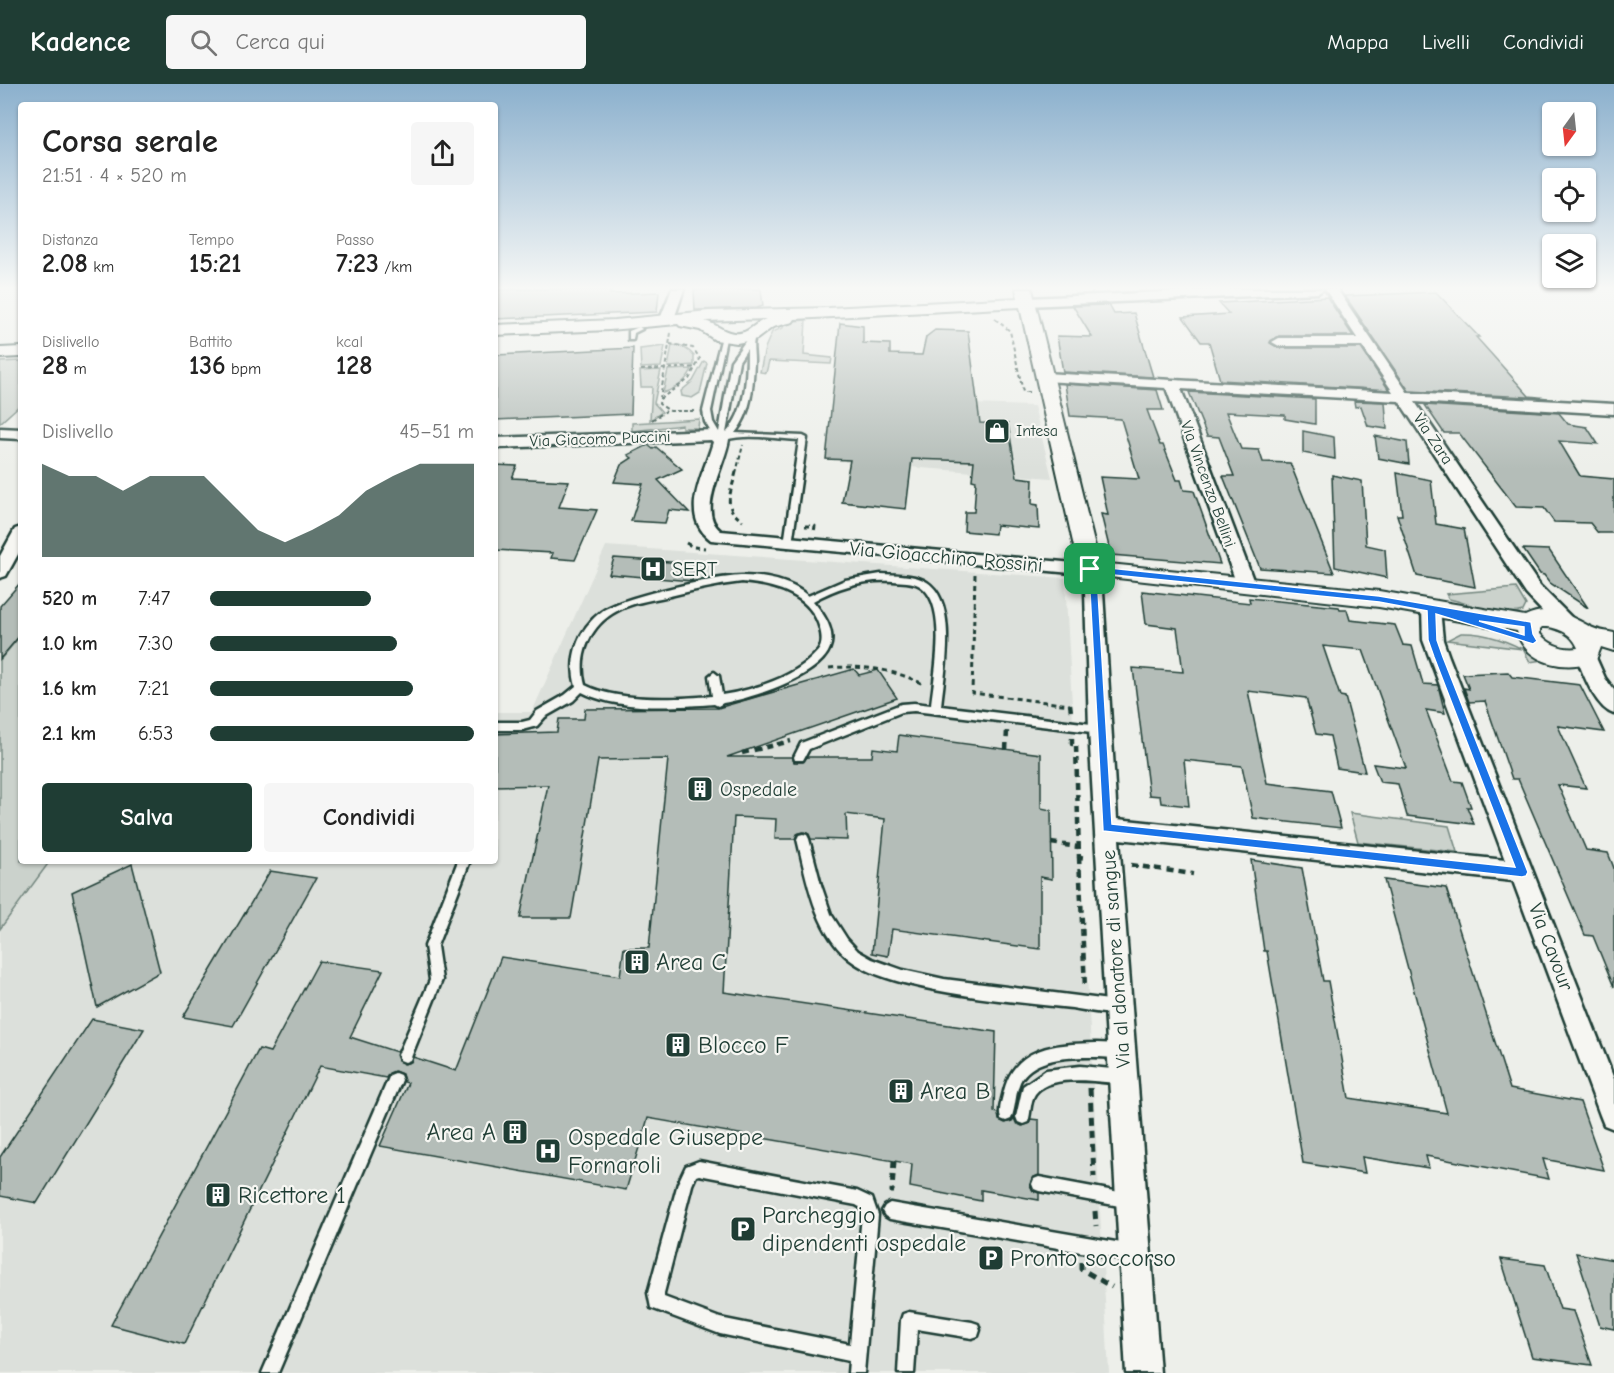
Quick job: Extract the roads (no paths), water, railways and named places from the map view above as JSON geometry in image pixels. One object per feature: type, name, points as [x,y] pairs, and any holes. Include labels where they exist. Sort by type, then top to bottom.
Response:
[{"type":"street","name":"Via al donatore di sangue","points":[[1037,349],[1094,592],[1107,828],[1143,1373]]},
{"type":"street","name":"Via Zara","points":[[1372,349],[1533,590],[1578,645],[1596,681],[1614,706]]},
{"type":"street","points":[[0,353],[18,352]]},
{"type":"street","points":[[1046,385],[1171,383],[1614,409]]},
{"type":"street","name":"Via Vincenzo Bellini","points":[[1171,383],[1246,585]]},
{"type":"street","points":[[0,433],[18,434]]},
{"type":"street","name":"Via Giacomo Puccini","points":[[498,443],[719,437]]},
{"type":"street","name":"Via Gioacchino Rossini","points":[[719,437],[702,511],[704,525],[712,534],[725,538],[1090,569],[1379,599],[1532,628]]},
{"type":"street","points":[[0,572],[18,539]]},
{"type":"street","name":"Via Zara","points":[[1532,628],[1538,608],[1533,590]]},
{"type":"street","name":"Via Cavour","points":[[1431,609],[1433,640],[1438,657],[1614,1115]]},
{"type":"street","points":[[1614,642],[1578,645],[1551,654],[1532,628],[1551,619],[1578,645],[1614,656]]},
{"type":"street","points":[[1107,828],[1522,872]]},
{"type":"lane","points":[[717,349],[707,411],[709,422],[719,437]]},
{"type":"lane","points":[[727,349],[735,361]]},
{"type":"lane","points":[[719,437],[735,361],[743,349]]},
{"type":"lane","points":[[719,437],[740,422],[752,349]]},
{"type":"lane","points":[[719,437],[745,435],[803,438],[788,544]]},
{"type":"lane","points":[[808,600],[828,589],[848,582],[879,577],[918,581],[926,586],[936,598],[942,631],[936,708]]},
{"type":"lane","points":[[742,579],[778,585],[795,591],[808,600],[818,613],[826,631],[826,645],[822,654],[784,681],[718,702],[670,703],[606,697],[581,687],[577,664],[582,644],[590,630],[613,609],[720,580],[742,579]]},
{"type":"lane","points":[[714,676],[718,702]]},
{"type":"lane","points":[[498,726],[522,726],[533,723],[541,714],[569,698],[581,687]]},
{"type":"lane","points":[[799,757],[805,746],[901,708],[936,708],[1101,729]]},
{"type":"lane","points":[[803,839],[819,901],[838,936],[854,955],[873,966],[926,983],[1119,1007]]},
{"type":"lane","points":[[405,1055],[436,980],[431,946],[463,864]]},
{"type":"lane","points":[[1006,1114],[1017,1075],[1033,1059],[1080,1049],[1122,1051]]},
{"type":"lane","points":[[1023,1118],[1028,1091],[1046,1077],[1080,1073],[1124,1077]]},
{"type":"lane","points":[[270,1373],[395,1080]]},
{"type":"lane","points":[[856,1373],[858,1354],[870,1215],[867,1203],[857,1198],[699,1168],[691,1172],[656,1293],[657,1302],[720,1326],[858,1354]]},
{"type":"lane","points":[[1039,1184],[1132,1201]]},
{"type":"lane","points":[[890,1211],[1080,1245],[1135,1243]]},
{"type":"lane","points":[[906,1373],[909,1320],[972,1330]]},
{"type":"place","name":"Intesa","points":[[997,431]]},
{"type":"place","name":"SERT","points":[[653,569]]},
{"type":"place","name":"Ospedale","points":[[700,789]]},
{"type":"place","name":"Area C","points":[[637,962]]},
{"type":"place","name":"Blocco F","points":[[678,1045]]},
{"type":"place","name":"Area B","points":[[901,1091]]},
{"type":"place","name":"Area A","points":[[515,1132]]},
{"type":"place","name":"Ospedale Giuseppe Fornaroli","points":[[548,1151]]},
{"type":"place","name":"Ricettore 1","points":[[218,1195]]},
{"type":"place","name":"Parcheggio dipendenti ospedale","points":[[743,1229]]},
{"type":"place","name":"Pronto soccorso","points":[[991,1258]]}]
